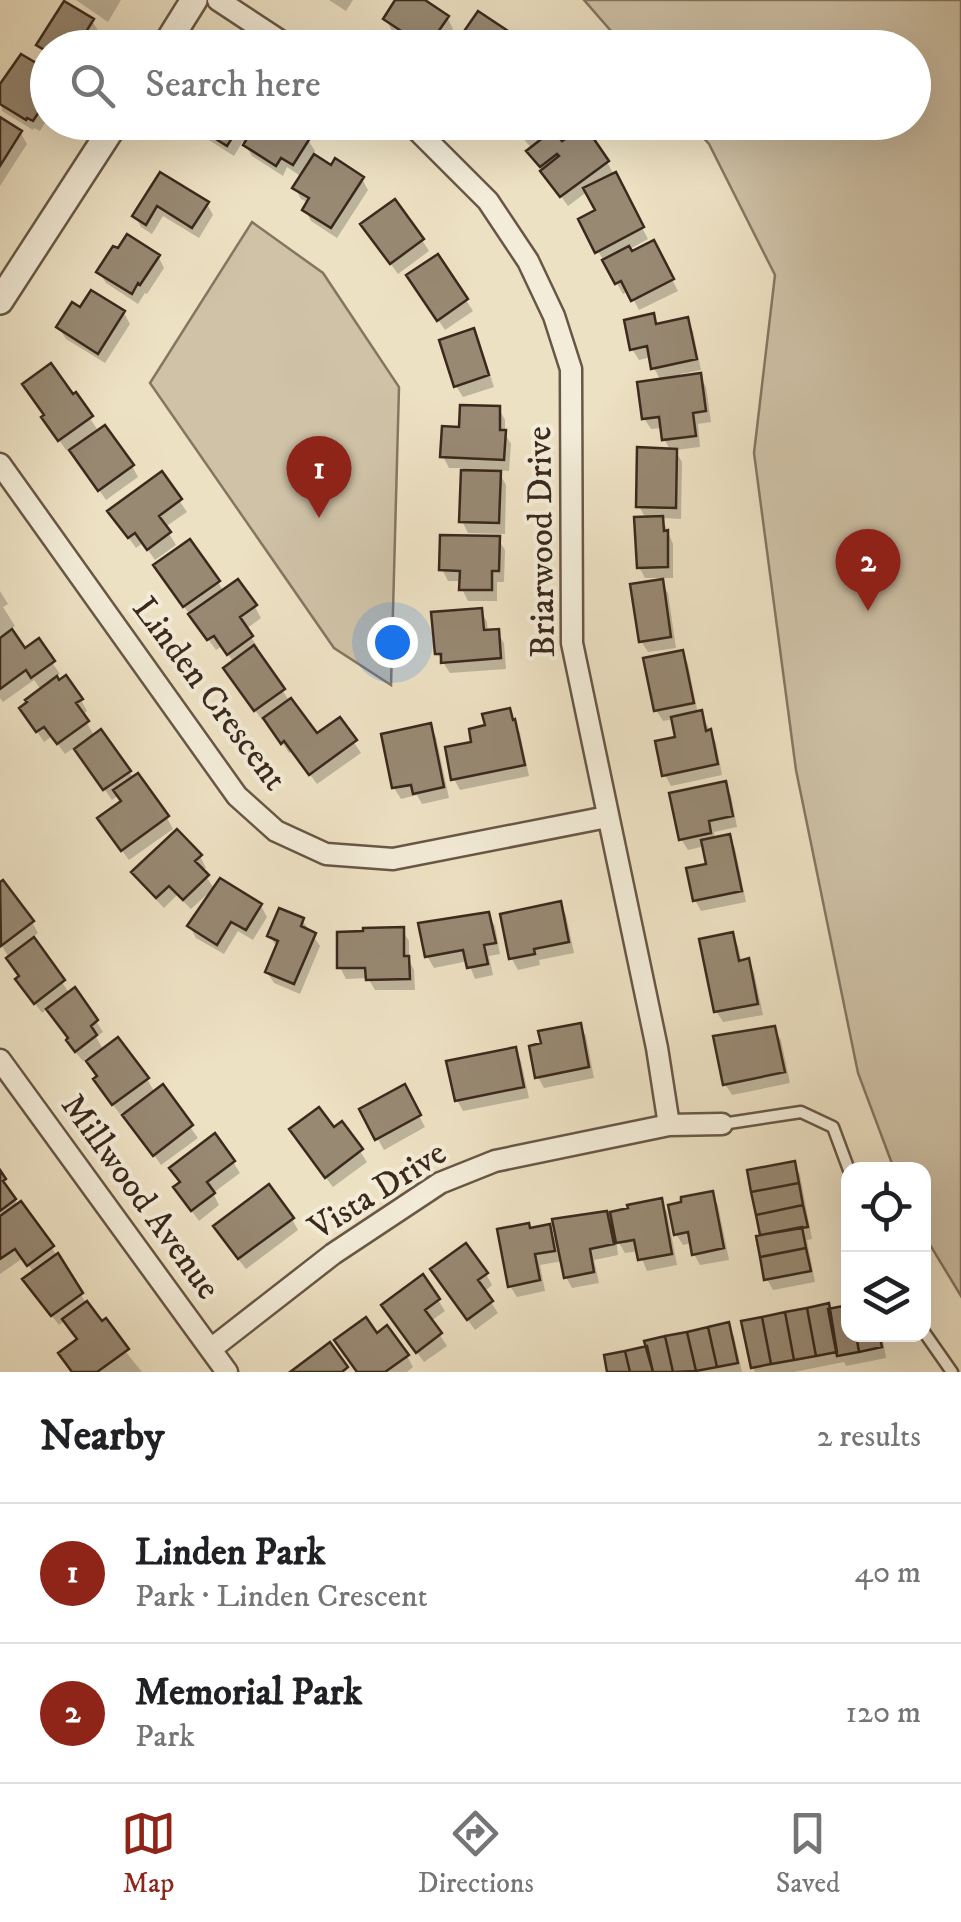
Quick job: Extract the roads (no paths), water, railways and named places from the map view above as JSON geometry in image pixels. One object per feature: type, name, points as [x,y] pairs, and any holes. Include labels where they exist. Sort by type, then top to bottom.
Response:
[{"type":"street","points":[[175,30],[194,0]]},
{"type":"street","points":[[218,0],[264,30]]},
{"type":"street","points":[[0,301],[104,140]]},
{"type":"street","name":"Briarwood Drive","points":[[427,140],[488,201],[528,260],[554,316],[572,369],[572,644],[669,1124]]},
{"type":"street","name":"Linden Crescent","points":[[0,464],[236,796],[276,831],[326,854],[394,858],[607,817]]},
{"type":"street","name":"Millwood Avenue","points":[[0,1060],[227,1372]]},
{"type":"street","name":"Vista Drive","points":[[211,1349],[333,1254],[440,1183],[495,1161],[669,1124],[722,1124]]},
{"type":"lane","points":[[722,1124],[801,1112],[832,1127],[846,1162]]},
{"type":"lane","points":[[931,1342],[952,1372]]},
{"type":"place","name":"Linden Park","points":[[319,518]]},
{"type":"place","name":"Memorial Park","points":[[868,611]]}]
